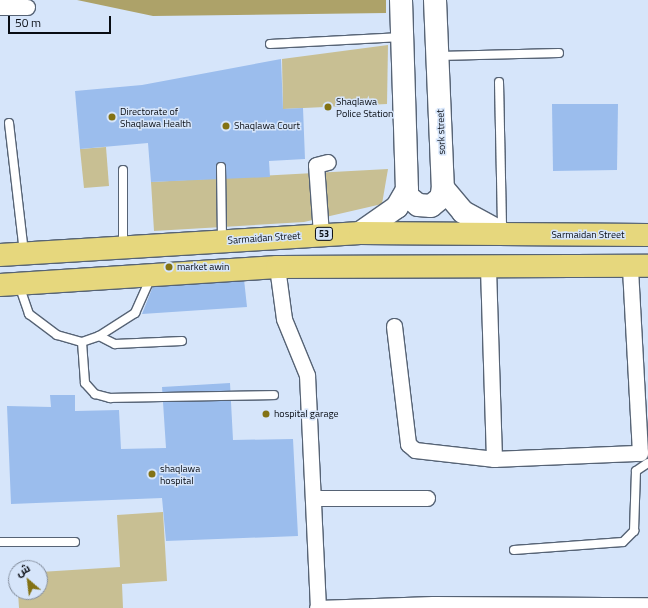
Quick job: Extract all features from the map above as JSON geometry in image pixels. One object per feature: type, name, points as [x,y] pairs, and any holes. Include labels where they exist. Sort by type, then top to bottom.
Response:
[{"type":"main road","name":"Sarmaidan Street","points":[[9,254],[321,234],[502,233],[648,235]]},
{"type":"main road","points":[[58,251],[48,257],[44,267],[50,276],[60,281]]},
{"type":"main road","points":[[6,285],[16,273],[15,263],[9,254]]},
{"type":"main road","points":[[6,285],[277,267],[488,268],[639,266]]},
{"type":"street","points":[[402,0],[406,190],[413,203],[424,207],[437,202],[443,188],[463,212],[502,233]]},
{"type":"street","name":"sork street","points":[[435,0],[443,188]]},
{"type":"street","points":[[0,7],[27,7]]},
{"type":"street","points":[[321,234],[316,165],[328,162]]},
{"type":"street","points":[[360,233],[397,207],[406,190]]},
{"type":"street","points":[[394,326],[408,444],[415,450],[494,459],[640,452],[639,266]]},
{"type":"street","points":[[277,267],[284,319],[307,375],[317,608],[648,605]]},
{"type":"street","points":[[488,268],[494,459]]},
{"type":"street","points":[[313,498],[427,498]]},
{"type":"lane","points":[[270,44],[403,37]]},
{"type":"lane","points":[[438,56],[559,53]]},
{"type":"lane","points":[[499,82],[502,233]]},
{"type":"lane","points":[[9,123],[9,254]]},
{"type":"lane","points":[[221,167],[222,240]]},
{"type":"lane","points":[[123,170],[123,247]]},
{"type":"lane","points":[[6,285],[29,314],[57,335],[82,342],[99,336],[135,313],[152,275]]},
{"type":"lane","points":[[99,336],[115,344],[182,341]]},
{"type":"lane","points":[[82,342],[85,383],[95,394],[110,398],[274,395]]},
{"type":"lane","points":[[514,550],[623,542],[634,531],[636,471],[648,463]]},
{"type":"lane","points":[[0,542],[75,542]]},
{"type":"shaded area","points":[[77,0],[386,0],[386,13],[153,16]]},
{"type":"shaded area","points":[[388,45],[387,104],[283,109],[282,59]]},
{"type":"shaded area","points":[[106,147],[109,186],[84,188],[80,149]]},
{"type":"shaded area","points":[[388,169],[382,204],[304,222],[154,231],[151,182]]},
{"type":"shaded area","points":[[163,512],[167,581],[122,584],[123,608],[19,608],[18,600],[48,600],[48,572],[120,567],[117,515]]},
{"type":"building","name":"Shaqlawa Court","points":[[281,59],[283,109],[303,108],[305,159],[269,161],[270,177],[151,182],[148,143],[80,149],[75,91],[142,85]]},
{"type":"building","points":[[552,104],[618,104],[617,170],[553,171]]},
{"type":"building","points":[[243,270],[247,307],[142,314],[157,276]]},
{"type":"building","name":"shaqlawa hospital","points":[[230,383],[233,440],[293,439],[298,536],[166,541],[162,498],[11,504],[7,406],[51,407],[50,395],[75,395],[75,411],[119,410],[121,449],[166,448],[162,387]]},
{"type":"place","name":"Shaqlawa Police Station","points":[[328,107]]},
{"type":"place","name":"Directorate of Shaqlawa Health","points":[[112,117]]},
{"type":"place","name":"Shaqlawa Court","points":[[226,126]]},
{"type":"place","name":"market awin","points":[[169,267]]},
{"type":"place","name":"hospital garage","points":[[266,414]]},
{"type":"place","name":"shaqlawa hospital","points":[[152,474]]}]
